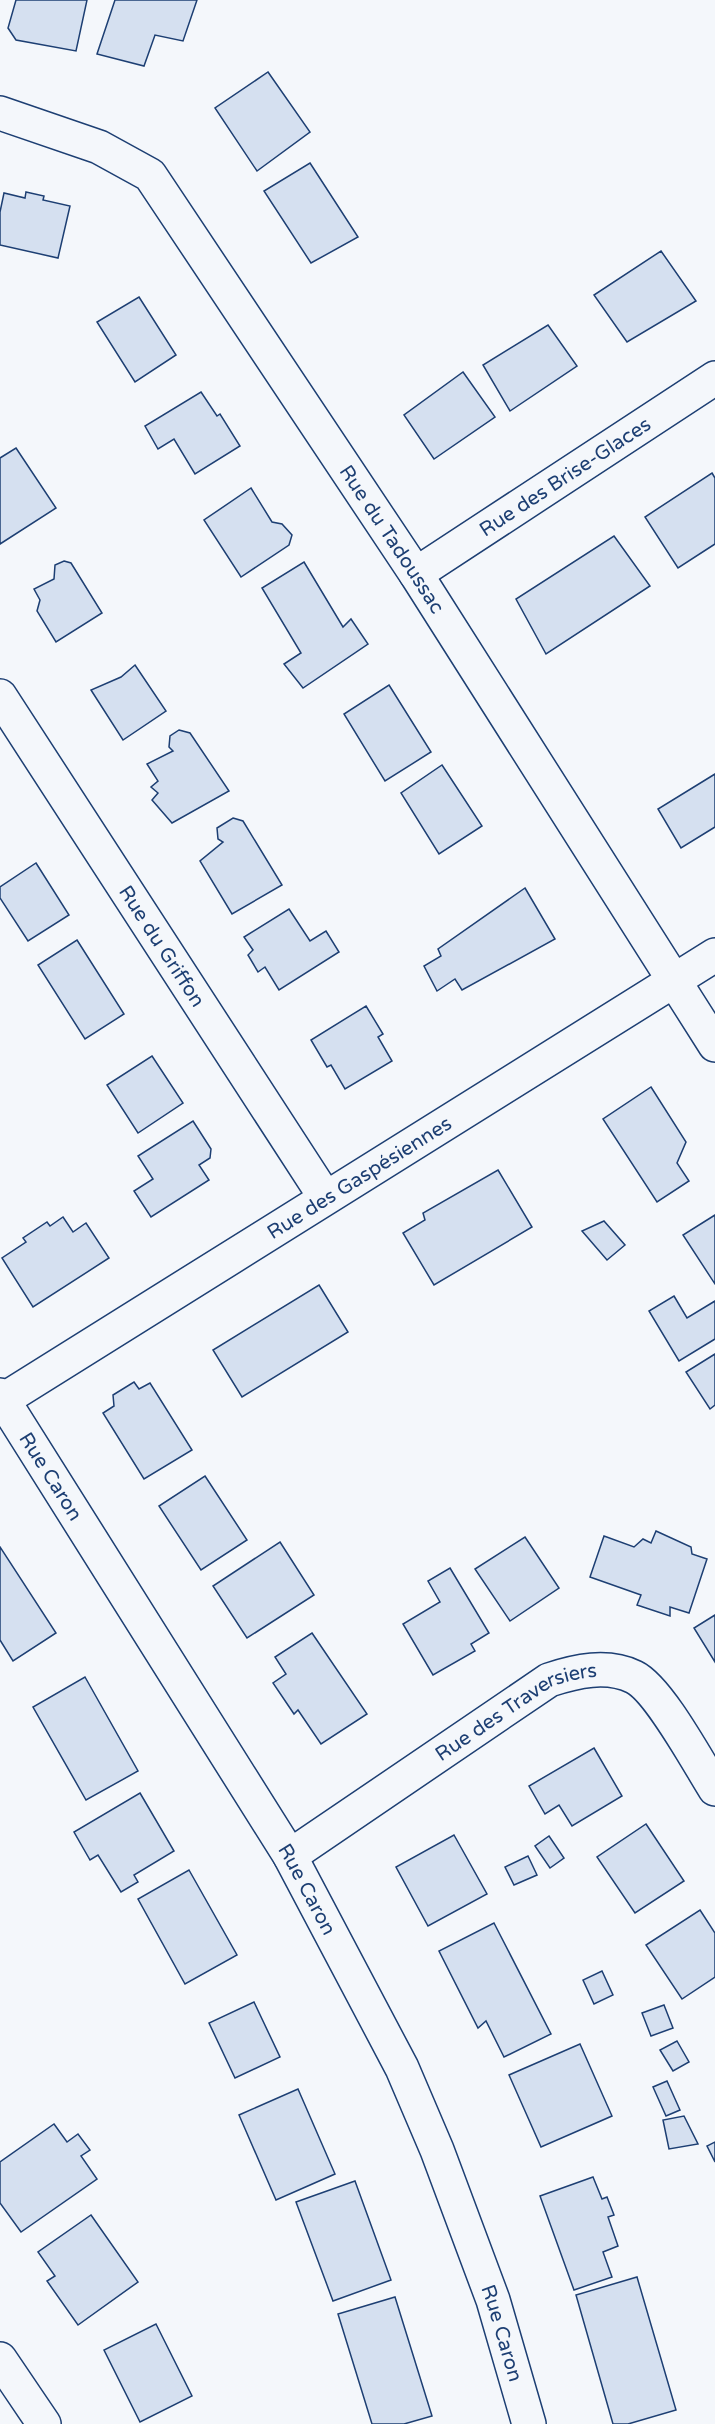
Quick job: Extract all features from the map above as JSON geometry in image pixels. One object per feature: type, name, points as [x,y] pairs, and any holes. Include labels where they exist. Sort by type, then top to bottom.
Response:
[{"type":"street","name":"Rue du Tadoussac","points":[[0,113],[99,147],[150,175],[416,574],[715,1046]]},
{"type":"street","name":"Rue des Brise-Glaces","points":[[416,574],[715,378]]},
{"type":"street","name":"Rue du Griffon","points":[[0,696],[325,1197]]},
{"type":"street","name":"Rue des Gaspésiennes","points":[[2,1398],[715,955]]},
{"type":"street","name":"Rue Caron","points":[[2,1398],[290,1856],[402,2068],[437,2150],[493,2300],[529,2424]]},
{"type":"street","name":"Rue des Traversiers","points":[[290,1856],[549,1680],[580,1670],[610,1671],[636,1678],[661,1704],[715,1789]]},
{"type":"street","points":[[0,2359],[44,2424]]},
{"type":"building","points":[[16,0],[87,0],[76,51],[16,40],[8,28]]},
{"type":"building","points":[[115,0],[197,0],[183,41],[155,35],[144,66],[97,54]]},
{"type":"building","points":[[268,72],[310,132],[257,171],[215,108]]},
{"type":"building","points":[[310,163],[358,237],[311,263],[264,191]]},
{"type":"building","points":[[26,192],[44,196],[43,200],[70,206],[58,258],[0,245],[0,212],[4,193],[25,198]]},
{"type":"building","points":[[661,251],[696,301],[627,342],[594,295]]},
{"type":"building","points":[[139,297],[176,355],[135,382],[97,322]]},
{"type":"building","points":[[548,325],[577,366],[510,411],[483,365]]},
{"type":"building","points":[[463,372],[495,417],[434,459],[404,415]]},
{"type":"building","points":[[201,392],[217,416],[220,414],[240,446],[195,474],[174,439],[158,449],[145,426]]},
{"type":"building","points":[[16,448],[56,508],[0,544],[0,458]]},
{"type":"building","points":[[712,473],[715,478],[715,544],[678,568],[645,517]]},
{"type":"building","points":[[251,488],[272,522],[282,524],[292,535],[289,545],[241,577],[204,520]]},
{"type":"building","points":[[614,536],[650,586],[546,654],[516,599]]},
{"type":"building","points":[[64,561],[71,563],[102,613],[56,642],[37,611],[40,600],[34,589],[54,579],[55,565]]},
{"type":"building","points":[[304,562],[343,627],[351,619],[368,644],[303,688],[284,664],[301,653],[262,588]]},
{"type":"building","points":[[135,665],[166,711],[123,740],[91,690],[121,677]]},
{"type":"building","points":[[389,685],[431,752],[385,781],[344,714]]},
{"type":"building","points":[[179,730],[190,733],[229,791],[172,823],[152,800],[158,793],[151,787],[158,781],[147,764],[173,751],[169,747],[170,736]]},
{"type":"building","points":[[442,765],[482,826],[439,854],[401,793]]},
{"type":"building","points":[[715,774],[715,827],[681,848],[658,809]]},
{"type":"building","points":[[233,818],[243,821],[282,885],[232,914],[200,861],[223,842],[218,839],[217,828]]},
{"type":"building","points":[[36,863],[69,915],[28,941],[0,898],[0,887]]},
{"type":"building","points":[[525,888],[555,939],[462,990],[455,979],[437,991],[424,966],[441,956],[438,949]]},
{"type":"building","points":[[289,909],[310,941],[326,931],[339,952],[279,990],[265,967],[258,972],[248,955],[253,950],[244,937]]},
{"type":"building","points":[[77,940],[124,1014],[85,1039],[38,965]]},
{"type":"building","points":[[366,1006],[383,1034],[378,1037],[392,1061],[345,1089],[331,1065],[327,1067],[311,1040]]},
{"type":"building","points":[[152,1056],[183,1103],[138,1133],[107,1085]]},
{"type":"building","points":[[651,1087],[686,1142],[677,1163],[689,1181],[657,1202],[603,1119]]},
{"type":"building","points":[[193,1121],[211,1149],[210,1158],[199,1165],[209,1180],[151,1217],[134,1191],[153,1179],[138,1156]]},
{"type":"building","points":[[498,1170],[532,1227],[434,1285],[403,1233],[425,1220],[423,1213]]},
{"type":"building","points":[[715,1215],[715,1284],[683,1235]]},
{"type":"building","points":[[63,1217],[73,1232],[86,1223],[109,1258],[33,1307],[2,1258],[26,1242],[23,1238],[47,1222],[50,1226]]},
{"type":"building","points":[[604,1221],[625,1245],[607,1260],[582,1231]]},
{"type":"building","points":[[319,1285],[348,1332],[242,1397],[213,1350]]},
{"type":"building","points":[[674,1296],[687,1318],[715,1301],[715,1339],[679,1361],[649,1311]]},
{"type":"building","points":[[715,1354],[715,1405],[710,1409],[686,1372]]},
{"type":"building","points":[[134,1382],[139,1389],[150,1383],[192,1450],[144,1479],[103,1413],[114,1406],[113,1395]]},
{"type":"building","points":[[205,1476],[247,1540],[201,1570],[159,1506]]},
{"type":"building","points":[[656,1531],[691,1547],[692,1554],[707,1559],[689,1613],[670,1607],[670,1616],[637,1605],[641,1595],[590,1577],[604,1536],[634,1547],[643,1539],[651,1543]]},
{"type":"building","points":[[525,1537],[559,1588],[510,1621],[475,1569]]},
{"type":"building","points":[[280,1542],[314,1595],[247,1638],[213,1586]]},
{"type":"building","points":[[0,1547],[56,1633],[13,1661],[0,1640]]},
{"type":"building","points":[[450,1568],[489,1633],[471,1644],[475,1651],[433,1675],[403,1624],[440,1602],[428,1581]]},
{"type":"building","points":[[715,1615],[715,1662],[694,1628]]},
{"type":"building","points":[[312,1633],[367,1714],[321,1744],[298,1710],[294,1714],[273,1683],[286,1674],[275,1657]]},
{"type":"building","points":[[85,1677],[138,1771],[86,1800],[33,1707]]},
{"type":"building","points":[[594,1748],[622,1796],[572,1826],[559,1805],[545,1814],[529,1786]]},
{"type":"building","points":[[140,1793],[174,1851],[134,1875],[138,1882],[121,1892],[98,1855],[90,1860],[74,1832]]},
{"type":"building","points":[[646,1824],[684,1881],[635,1913],[597,1857]]},
{"type":"building","points":[[454,1835],[487,1894],[428,1926],[396,1867]]},
{"type":"building","points":[[549,1836],[564,1858],[550,1868],[535,1846]]},
{"type":"building","points":[[528,1856],[537,1875],[514,1885],[505,1867]]},
{"type":"building","points":[[189,1870],[237,1955],[185,1984],[138,1899]]},
{"type":"building","points":[[700,1910],[715,1933],[715,1977],[682,1999],[646,1945]]},
{"type":"building","points":[[494,1923],[551,2034],[504,2057],[486,2021],[478,2028],[439,1951]]},
{"type":"building","points":[[602,1971],[613,1995],[594,2004],[583,1980]]},
{"type":"building","points":[[254,2002],[280,2057],[235,2078],[209,2023]]},
{"type":"building","points":[[664,2005],[673,2028],[651,2036],[642,2013]]},
{"type":"building","points":[[677,2041],[689,2062],[673,2071],[660,2050]]},
{"type":"building","points":[[580,2044],[612,2116],[541,2147],[509,2075]]},
{"type":"building","points":[[667,2081],[680,2110],[666,2116],[653,2087]]},
{"type":"building","points":[[298,2089],[335,2174],[276,2200],[239,2115]]},
{"type":"building","points":[[684,2116],[698,2144],[669,2149],[663,2120]]},
{"type":"building","points":[[54,2124],[67,2142],[78,2134],[90,2150],[81,2156],[97,2179],[21,2232],[0,2203],[0,2162]]},
{"type":"building","points":[[715,2142],[715,2162],[707,2146]]},
{"type":"building","points":[[593,2177],[602,2199],[607,2197],[614,2215],[608,2217],[618,2246],[603,2252],[612,2277],[574,2290],[540,2196]]},
{"type":"building","points":[[355,2181],[391,2280],[333,2301],[296,2202]]},
{"type":"building","points":[[91,2215],[138,2282],[78,2325],[47,2281],[55,2276],[38,2252]]},
{"type":"building","points":[[637,2277],[676,2410],[628,2424],[613,2424],[576,2295]]},
{"type":"building","points":[[395,2297],[432,2416],[404,2424],[372,2424],[338,2314]]},
{"type":"building","points":[[156,2324],[192,2396],[140,2422],[104,2350]]}]
